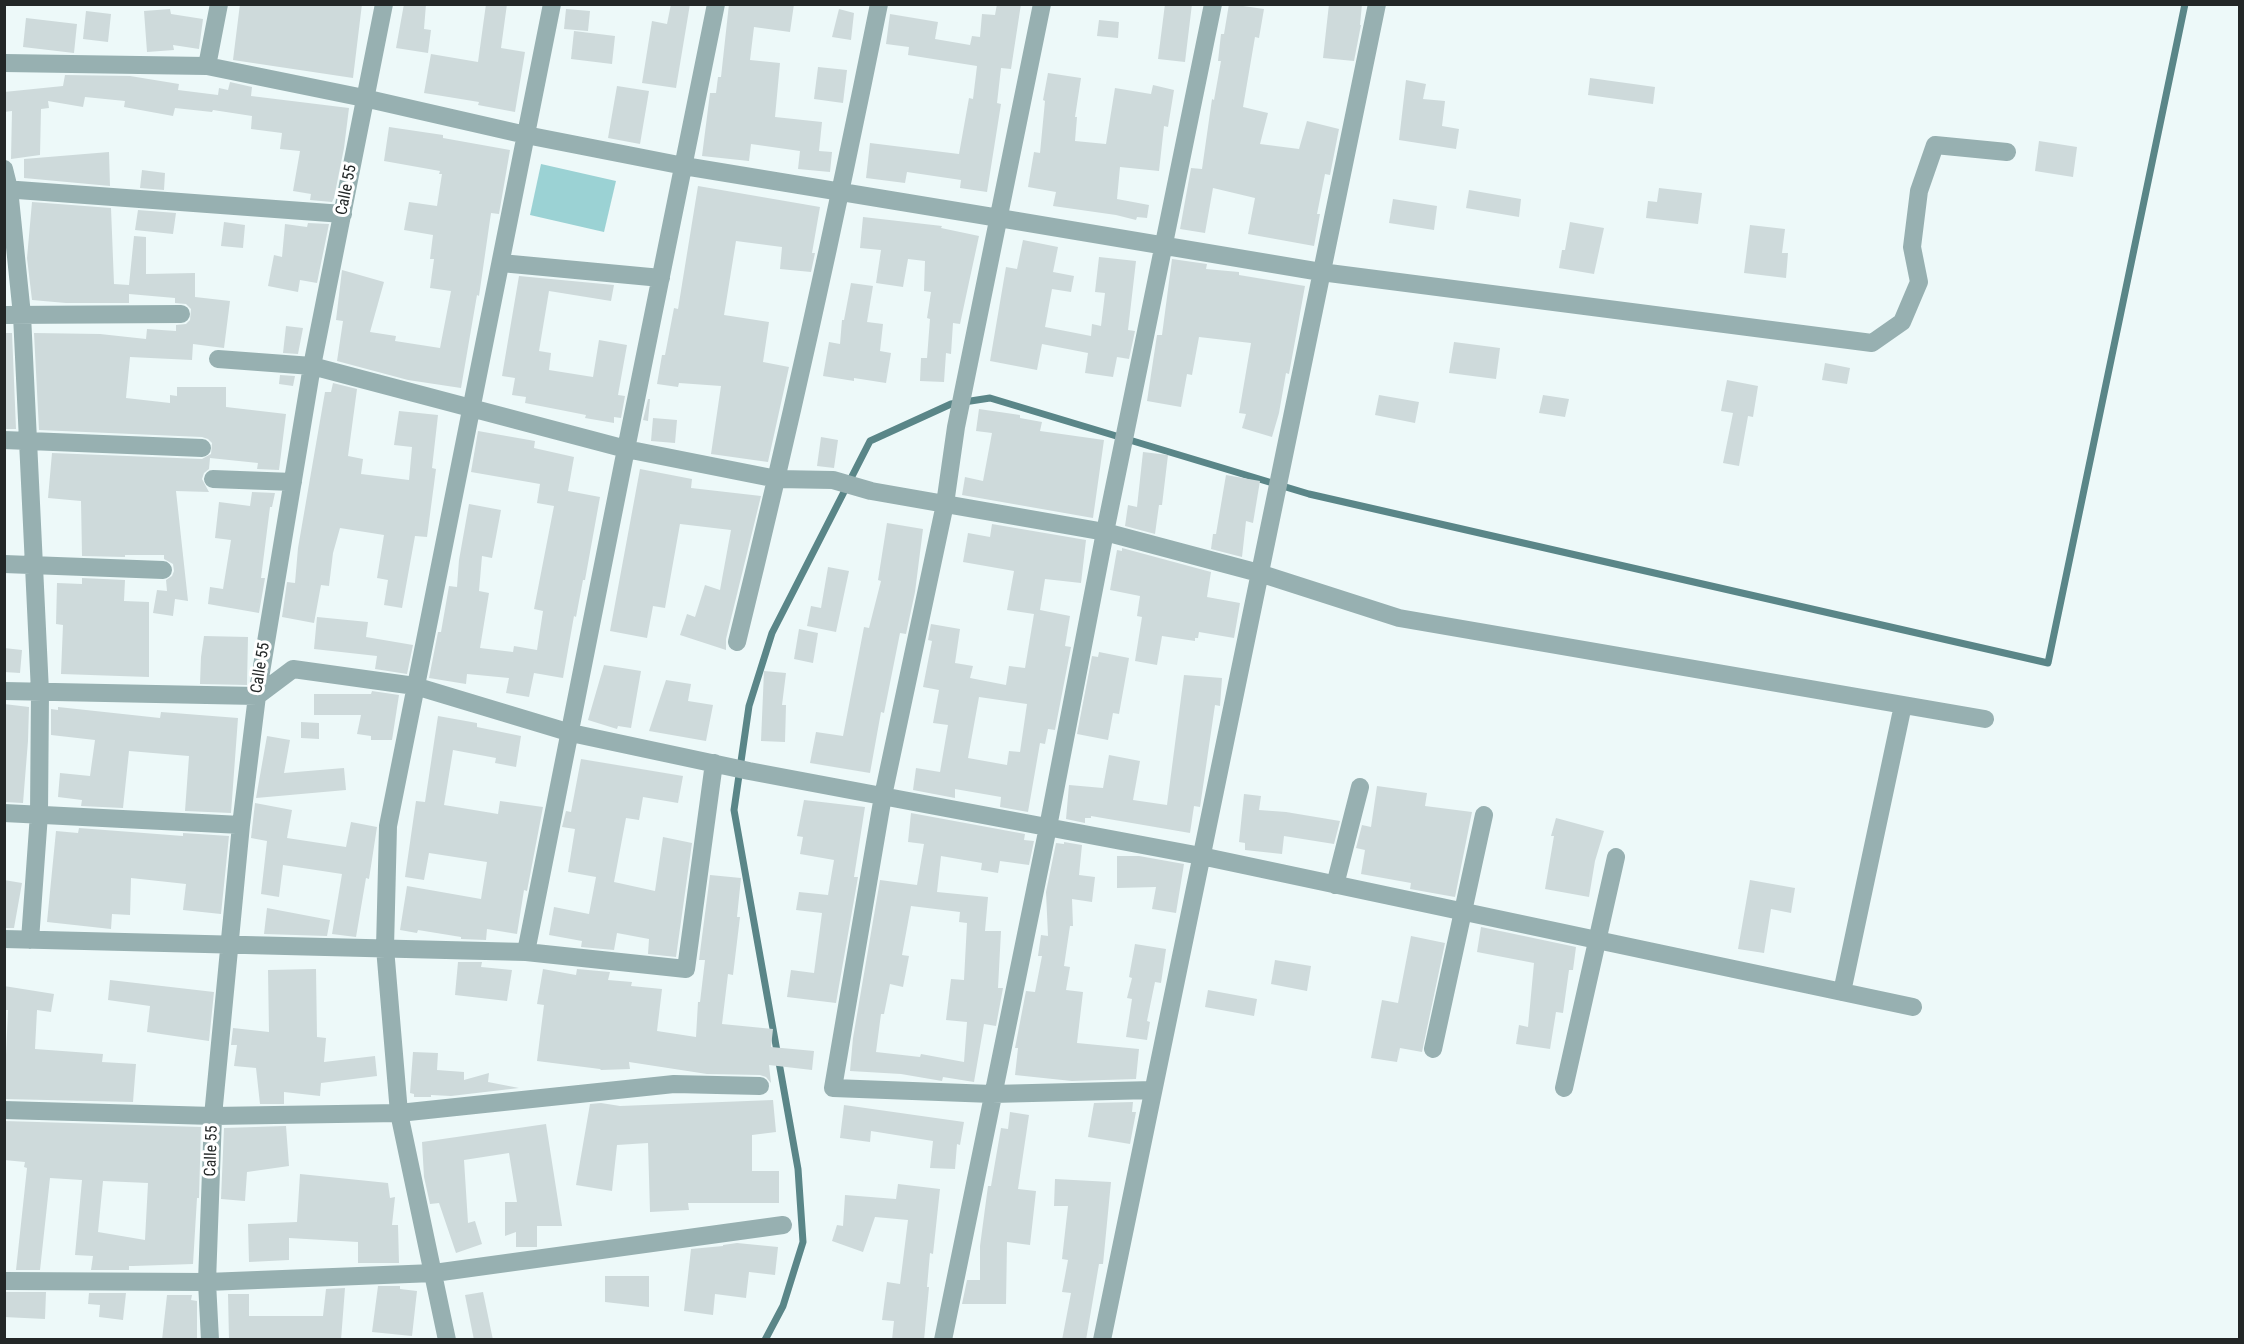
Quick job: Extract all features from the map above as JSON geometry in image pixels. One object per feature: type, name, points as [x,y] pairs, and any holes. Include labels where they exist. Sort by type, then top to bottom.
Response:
[{"type":"street","points":[[207,66],[219,4]]},
{"type":"street","name":"Calle 55","points":[[210,1340],[207,1282],[213,1116],[241,825],[257,696],[312,366],[384,4]]},
{"type":"street","points":[[447,1340],[399,1113],[385,948],[388,826],[552,4]]},
{"type":"street","points":[[526,952],[716,4]]},
{"type":"street","points":[[737,642],[777,479],[842,192],[879,4]]},
{"type":"street","points":[[1042,4],[956,427],[945,504],[883,796],[833,1088],[992,1094],[1153,1090]]},
{"type":"street","points":[[942,1340],[1048,827],[1105,532],[1213,4]]},
{"type":"street","points":[[1102,1340],[1377,4]]},
{"type":"street","points":[[4,63],[207,66],[364,98],[526,135],[684,166],[1164,246],[1322,272],[1872,343],[1902,322],[1919,282],[1912,247],[1919,191],[1935,145],[2007,152]]},
{"type":"street","points":[[4,169],[13,315],[28,441],[40,692],[39,813],[30,940]]},
{"type":"street","points":[[7,189],[343,214]]},
{"type":"street","points":[[501,263],[661,278]]},
{"type":"street","points":[[13,315],[181,314]]},
{"type":"street","points":[[218,359],[312,366],[626,449],[777,479],[833,480],[871,491],[1105,532],[1259,573],[1399,618],[1984,719]]},
{"type":"street","points":[[4,440],[202,448]]},
{"type":"street","points":[[213,479],[293,482]]},
{"type":"street","points":[[4,564],[163,570]]},
{"type":"street","points":[[4,691],[257,696],[293,669],[415,686],[571,733],[714,764],[1201,856],[1913,1007]]},
{"type":"street","points":[[1842,992],[1904,705]]},
{"type":"street","points":[[4,939],[526,952],[686,969],[714,764]]},
{"type":"street","points":[[1335,885],[1360,788]]},
{"type":"street","points":[[4,813],[241,825]]},
{"type":"street","points":[[1433,1049],[1484,815]]},
{"type":"street","points":[[1564,1088],[1616,857]]},
{"type":"street","points":[[4,1110],[213,1116],[399,1113],[674,1084],[760,1086]]},
{"type":"street","points":[[4,1281],[207,1282],[434,1273],[783,1225]]},
{"type":"shaded area","points":[[541,164],[616,181],[604,232],[530,215]]},
{"type":"building","points":[[240,4],[362,4],[353,78],[233,60]]},
{"type":"building","points":[[404,4],[426,4],[424,29],[431,30],[428,53],[396,48]]},
{"type":"building","points":[[486,4],[507,4],[501,48],[525,52],[515,112],[478,105],[479,102],[424,93],[431,54],[478,62]]},
{"type":"building","points":[[671,4],[690,4],[676,88],[642,83],[652,21],[667,24]]},
{"type":"building","points":[[729,4],[794,4],[790,32],[754,27],[750,60],[780,63],[775,117],[822,122],[819,151],[832,152],[830,172],[798,169],[800,151],[751,144],[749,161],[702,156],[710,93],[716,93],[718,77],[721,77]]},
{"type":"building","points":[[997,4],[1021,4],[1011,69],[1001,68],[997,103],[1001,104],[987,192],[960,188],[961,180],[907,172],[905,183],[866,178],[870,143],[959,154],[969,98],[973,99],[977,66],[908,55],[909,47],[886,44],[890,14],[938,22],[935,39],[970,45],[972,36],[980,37],[982,14],[995,15]]},
{"type":"building","points":[[1165,4],[1192,4],[1185,62],[1158,59]]},
{"type":"building","points":[[1229,4],[1264,9],[1259,38],[1255,37],[1243,107],[1268,113],[1260,144],[1299,149],[1307,121],[1339,129],[1330,175],[1325,174],[1317,214],[1320,214],[1314,246],[1248,234],[1255,198],[1213,188],[1205,233],[1180,229],[1191,168],[1202,169],[1212,99],[1214,100],[1221,61],[1218,61],[1221,34],[1224,34]]},
{"type":"building","points":[[1329,4],[1362,4],[1361,25],[1354,61],[1323,58]]},
{"type":"building","points":[[170,9],[171,14],[203,19],[199,49],[173,45],[174,50],[147,52],[144,11]]},
{"type":"building","points":[[566,9],[590,11],[588,31],[564,29]]},
{"type":"building","points":[[839,9],[854,13],[851,40],[832,37]]},
{"type":"building","points":[[86,11],[111,14],[108,42],[83,39]]},
{"type":"building","points":[[26,18],[77,24],[74,53],[23,47]]},
{"type":"building","points":[[1099,20],[1119,22],[1118,38],[1097,36]]},
{"type":"building","points":[[574,31],[615,36],[612,64],[571,59]]},
{"type":"building","points":[[818,67],[847,70],[843,103],[814,99]]},
{"type":"building","points":[[1048,73],[1081,78],[1075,117],[1077,117],[1075,141],[1106,144],[1115,88],[1151,94],[1153,85],[1174,90],[1168,127],[1164,126],[1159,171],[1120,167],[1117,199],[1149,205],[1147,218],[1137,217],[1136,220],[1053,206],[1056,192],[1028,187],[1034,152],[1040,153],[1045,101],[1043,100]]},
{"type":"building","points":[[65,75],[130,76],[179,84],[178,90],[218,95],[219,88],[228,90],[230,82],[252,87],[251,96],[349,108],[334,198],[332,202],[310,200],[311,194],[293,191],[300,151],[280,149],[282,133],[251,129],[252,116],[213,110],[212,112],[175,108],[173,116],[124,107],[125,101],[85,97],[83,107],[48,101],[49,108],[41,109],[40,155],[11,159],[12,111],[4,112],[4,92],[63,86]]},
{"type":"building","points":[[1590,78],[1655,87],[1653,104],[1588,95]]},
{"type":"building","points":[[1406,80],[1426,84],[1423,99],[1445,101],[1442,126],[1459,129],[1456,149],[1399,140]]},
{"type":"building","points":[[617,86],[649,91],[640,144],[608,138]]},
{"type":"building","points":[[389,127],[443,135],[443,138],[510,150],[499,214],[491,213],[479,296],[477,295],[461,388],[408,380],[337,361],[343,321],[336,320],[342,270],[384,282],[370,332],[396,336],[395,341],[440,348],[451,291],[430,288],[434,259],[430,259],[433,235],[404,230],[409,202],[437,206],[442,174],[439,174],[440,171],[384,161]]},
{"type":"building","points":[[2039,141],[2077,147],[2073,177],[2035,171]]},
{"type":"building","points":[[109,152],[110,186],[24,178],[24,159]]},
{"type":"building","points":[[142,170],[165,173],[164,190],[140,188]]},
{"type":"building","points":[[698,186],[820,207],[811,272],[780,269],[782,247],[736,241],[724,315],[769,322],[763,362],[789,367],[768,462],[711,454],[721,386],[679,383],[678,387],[657,384],[674,308],[678,309]]},
{"type":"building","points":[[1659,188],[1702,193],[1698,224],[1646,218],[1648,201],[1657,202]]},
{"type":"building","points":[[1469,190],[1521,199],[1519,217],[1466,208]]},
{"type":"building","points":[[1393,199],[1437,206],[1434,230],[1389,223]]},
{"type":"building","points":[[32,202],[111,208],[114,284],[129,285],[134,236],[146,237],[146,274],[195,273],[195,297],[230,301],[224,348],[193,344],[192,360],[130,357],[126,398],[170,403],[170,395],[177,396],[177,387],[226,387],[226,407],[286,414],[279,470],[257,469],[258,463],[210,458],[209,469],[204,473],[202,479],[209,492],[176,491],[188,601],[175,599],[173,616],[153,613],[157,590],[167,591],[166,580],[172,576],[174,571],[173,564],[164,559],[164,555],[82,556],[81,501],[48,498],[52,453],[202,459],[211,454],[212,443],[202,437],[39,430],[34,333],[100,334],[146,339],[147,329],[176,331],[176,325],[186,324],[190,320],[191,309],[186,304],[175,303],[175,298],[129,294],[129,303],[66,303],[32,300],[27,258]]},
{"type":"building","points":[[138,210],[176,213],[173,234],[135,230]]},
{"type":"building","points":[[863,217],[942,226],[941,228],[979,236],[960,324],[953,323],[951,354],[946,353],[944,382],[920,381],[921,358],[927,358],[930,319],[927,318],[931,292],[924,291],[925,261],[908,259],[903,287],[876,283],[881,250],[860,248]]},
{"type":"building","points":[[224,222],[245,225],[243,248],[221,246]]},
{"type":"building","points":[[1570,222],[1604,228],[1594,274],[1559,268]]},
{"type":"building","points":[[308,223],[329,224],[317,283],[300,280],[298,292],[268,286],[274,255],[282,257],[285,224],[307,227]]},
{"type":"building","points":[[1750,225],[1785,229],[1782,253],[1788,253],[1786,278],[1744,273]]},
{"type":"building","points":[[1023,240],[1058,247],[1053,272],[1074,276],[1071,292],[1052,289],[1045,327],[1091,336],[1092,324],[1101,326],[1105,293],[1095,292],[1099,257],[1136,261],[1128,330],[1135,331],[1129,359],[1117,357],[1113,377],[1085,373],[1088,353],[1042,344],[1037,370],[990,361],[1006,267],[1017,269]]},
{"type":"building","points":[[1172,259],[1207,264],[1206,269],[1239,272],[1239,275],[1305,286],[1289,374],[1286,373],[1272,437],[1242,428],[1246,414],[1239,413],[1251,343],[1199,337],[1192,375],[1187,374],[1181,407],[1147,401],[1157,335],[1162,335]]},
{"type":"building","points":[[519,276],[614,285],[611,301],[549,291],[539,351],[551,353],[549,370],[593,377],[599,340],[627,345],[618,395],[625,396],[621,418],[614,417],[614,423],[525,403],[526,397],[512,395],[515,378],[502,376]]},
{"type":"building","points":[[851,283],[873,286],[867,322],[883,324],[880,351],[891,353],[886,383],[823,376],[829,342],[840,344],[842,320],[844,320]]},
{"type":"building","points":[[286,326],[303,328],[298,354],[283,353]]},
{"type":"building","points":[[4,333],[12,333],[16,429],[4,429]]},
{"type":"building","points":[[1454,342],[1500,348],[1496,379],[1449,373]]},
{"type":"building","points":[[1825,363],[1850,368],[1847,384],[1822,380]]},
{"type":"building","points":[[280,375],[295,376],[293,386],[279,384]]},
{"type":"building","points":[[1727,380],[1758,386],[1753,417],[1748,416],[1739,466],[1723,463],[1733,413],[1721,411]]},
{"type":"building","points":[[333,383],[357,389],[348,456],[363,459],[361,474],[409,480],[412,447],[394,445],[399,411],[438,415],[432,468],[436,469],[427,537],[415,536],[402,608],[384,605],[388,580],[377,578],[384,535],[340,528],[333,553],[329,586],[321,585],[314,623],[282,617],[287,582],[295,583],[298,548],[325,392],[331,392]]},
{"type":"building","points":[[1379,395],[1419,402],[1415,423],[1375,415]]},
{"type":"building","points":[[1543,395],[1569,399],[1565,417],[1539,413]]},
{"type":"building","points":[[648,399],[650,399],[648,421],[643,420]]},
{"type":"building","points":[[979,409],[1020,415],[1020,418],[1042,422],[1040,431],[1104,440],[1093,518],[962,495],[965,477],[983,481],[992,433],[976,431]]},
{"type":"building","points":[[653,418],[677,420],[675,443],[651,441]]},
{"type":"building","points":[[478,431],[535,441],[534,448],[574,457],[568,491],[600,497],[585,580],[583,580],[576,617],[574,616],[563,678],[534,673],[529,697],[506,693],[509,678],[467,674],[466,684],[429,678],[438,632],[441,632],[449,586],[457,587],[459,560],[469,504],[501,510],[492,558],[482,556],[479,591],[489,593],[480,648],[513,652],[514,646],[537,650],[543,611],[534,609],[554,506],[537,503],[540,484],[471,472]]},
{"type":"building","points":[[821,437],[838,440],[834,468],[817,466]]},
{"type":"building","points":[[1143,452],[1168,455],[1162,505],[1159,505],[1155,534],[1125,526],[1128,505],[1137,507]]},
{"type":"building","points":[[640,469],[692,479],[691,488],[761,496],[726,639],[726,650],[680,635],[687,614],[695,617],[705,585],[720,590],[731,530],[680,524],[665,608],[653,606],[647,638],[610,631]]},
{"type":"building","points":[[1226,475],[1260,481],[1253,523],[1246,521],[1242,557],[1211,549],[1213,534],[1216,534]]},
{"type":"building","points":[[252,492],[275,493],[272,507],[270,507],[261,578],[265,578],[259,613],[208,604],[210,587],[223,589],[231,540],[215,538],[219,502],[250,506]]},
{"type":"building","points":[[887,523],[923,529],[915,592],[906,634],[900,633],[884,713],[881,712],[870,773],[810,763],[816,732],[843,736],[864,627],[869,628],[881,581],[878,580]]},
{"type":"building","points":[[992,524],[1086,540],[1081,583],[1045,579],[1040,610],[1070,616],[1065,646],[1071,647],[1055,730],[1048,729],[1045,744],[1040,743],[1028,812],[1000,807],[1001,797],[955,789],[955,798],[913,790],[916,768],[940,772],[948,725],[933,723],[939,690],[923,687],[932,641],[928,640],[931,624],[960,629],[955,663],[973,666],[970,678],[1006,685],[1009,666],[1025,668],[1034,614],[1007,610],[1014,571],[963,562],[968,533],[990,537]],"holes":[[[979,697],[1027,704],[1020,752],[1009,751],[1007,765],[968,758]]]},
{"type":"building","points":[[1122,548],[1211,572],[1207,597],[1240,603],[1234,638],[1199,632],[1195,641],[1162,636],[1157,665],[1135,661],[1142,617],[1137,616],[1140,596],[1110,590],[1117,550],[1122,551]]},
{"type":"building","points":[[828,567],[849,571],[836,632],[807,626],[811,606],[821,608]]},
{"type":"building","points":[[82,578],[125,580],[124,601],[149,602],[149,677],[61,674],[63,625],[56,624],[57,583],[82,584]]},
{"type":"building","points":[[317,617],[368,622],[366,637],[413,645],[407,674],[375,669],[377,656],[314,649]]},
{"type":"building","points":[[799,629],[818,633],[813,663],[794,659]]},
{"type":"building","points":[[204,636],[248,637],[247,685],[200,684]]},
{"type":"building","points":[[4,648],[22,650],[20,673],[4,672]]},
{"type":"building","points":[[1099,652],[1129,658],[1119,714],[1113,713],[1108,740],[1077,734],[1092,656],[1098,657]]},
{"type":"building","points":[[604,665],[641,671],[631,728],[618,726],[617,729],[588,720]]},
{"type":"building","points":[[764,671],[786,673],[782,705],[786,705],[785,742],[761,741]]},
{"type":"building","points":[[1184,675],[1222,678],[1220,706],[1215,705],[1200,807],[1194,806],[1190,833],[1091,816],[1091,818],[1085,818],[1085,823],[1066,819],[1069,785],[1103,788],[1109,755],[1140,761],[1133,800],[1167,805]]},
{"type":"building","points":[[666,680],[691,684],[688,701],[713,705],[706,741],[649,731]]},
{"type":"building","points":[[372,691],[399,695],[392,740],[371,740],[371,736],[357,734],[361,715],[314,715],[314,694],[371,694]]},
{"type":"building","points":[[4,704],[29,707],[23,803],[4,802]]},
{"type":"building","points":[[58,707],[160,718],[161,712],[238,718],[231,813],[185,811],[189,756],[129,751],[123,808],[81,806],[82,800],[58,797],[60,773],[90,776],[95,740],[51,735],[51,709],[58,710]]},
{"type":"building","points":[[438,716],[477,723],[477,727],[521,736],[516,767],[495,763],[496,758],[453,750],[444,805],[498,814],[500,801],[543,807],[527,891],[524,890],[517,934],[487,929],[486,940],[461,939],[461,937],[418,930],[417,933],[400,930],[407,886],[481,899],[487,862],[429,853],[424,880],[405,877],[416,801],[425,802]]},
{"type":"building","points":[[301,722],[319,723],[319,739],[301,738]]},
{"type":"building","points":[[267,736],[290,740],[284,773],[344,768],[346,790],[256,798]]},
{"type":"building","points":[[581,759],[683,776],[678,803],[643,797],[639,820],[626,818],[614,882],[655,891],[663,837],[692,843],[676,957],[648,954],[649,939],[617,933],[614,950],[581,947],[582,941],[549,935],[554,907],[589,914],[596,877],[568,872],[575,829],[562,827],[566,811],[571,812]]},
{"type":"building","points":[[1377,786],[1427,793],[1425,806],[1472,812],[1455,897],[1410,889],[1411,883],[1361,874],[1365,850],[1356,848],[1362,825],[1371,827]]},
{"type":"building","points":[[1244,794],[1261,796],[1259,810],[1340,821],[1334,844],[1284,836],[1282,854],[1245,850],[1245,843],[1239,842]]},
{"type":"building","points":[[804,800],[865,807],[854,877],[858,877],[836,1003],[787,997],[791,970],[814,973],[822,913],[796,910],[799,892],[828,895],[834,860],[800,854],[803,837],[797,836]]},
{"type":"building","points":[[255,803],[292,810],[287,838],[346,847],[351,822],[377,827],[369,879],[366,878],[356,937],[332,934],[342,874],[283,865],[279,897],[261,894],[267,841],[251,838]]},
{"type":"building","points":[[911,813],[1025,834],[1024,840],[1034,841],[1029,865],[1000,861],[998,873],[981,870],[982,863],[941,856],[937,892],[988,897],[985,931],[1001,931],[998,988],[1003,988],[996,1026],[984,1024],[974,1082],[943,1077],[942,1081],[901,1074],[850,1071],[853,1038],[880,880],[917,885],[924,844],[908,842]],"holes":[[[911,906],[960,912],[959,922],[967,923],[964,980],[951,979],[946,1020],[967,1022],[964,1062],[921,1054],[920,1057],[876,1052],[881,1014],[884,1014],[890,984],[903,987],[909,956],[902,955]]]},
{"type":"building","points":[[1556,818],[1604,831],[1595,861],[1589,897],[1545,889],[1554,836],[1551,836]]},
{"type":"building","points":[[79,828],[183,836],[183,833],[229,836],[221,914],[183,910],[186,884],[131,878],[130,915],[112,914],[111,929],[47,922],[56,831],[78,833]]},
{"type":"building","points":[[1064,842],[1082,845],[1079,875],[1095,877],[1092,902],[1072,899],[1073,926],[1070,926],[1064,966],[1070,967],[1066,990],[1083,992],[1077,1043],[1139,1049],[1136,1079],[1072,1081],[1015,1075],[1018,1048],[1015,1048],[1026,991],[1035,992],[1042,956],[1038,956],[1041,935],[1048,936],[1046,892],[1056,843],[1064,844]]},
{"type":"building","points":[[1117,856],[1139,856],[1184,864],[1176,913],[1152,909],[1156,887],[1117,888]]},
{"type":"building","points":[[710,875],[741,878],[737,917],[740,917],[733,975],[728,974],[722,1024],[773,1029],[771,1047],[814,1051],[812,1070],[769,1065],[771,1083],[766,1077],[760,1075],[707,1074],[629,1062],[630,1069],[601,1070],[537,1061],[544,1005],[537,1004],[543,969],[576,975],[577,969],[610,972],[608,980],[632,982],[631,986],[662,989],[657,1031],[696,1037],[698,1002],[700,1002],[705,960],[699,960]]},
{"type":"building","points":[[4,880],[22,883],[14,928],[4,928]]},
{"type":"building","points":[[1750,880],[1795,888],[1791,913],[1771,909],[1764,953],[1738,949]]},
{"type":"building","points":[[267,908],[330,920],[327,936],[264,934]]},
{"type":"building","points":[[1481,927],[1576,947],[1573,970],[1569,970],[1563,1013],[1556,1012],[1550,1049],[1516,1044],[1519,1025],[1528,1027],[1534,963],[1477,952]]},
{"type":"building","points":[[1411,936],[1445,943],[1422,1052],[1400,1048],[1397,1062],[1371,1058],[1382,1000],[1398,1003]]},
{"type":"building","points":[[1135,944],[1166,949],[1161,983],[1155,982],[1147,1021],[1150,1022],[1147,1040],[1126,1037],[1132,999],[1127,998],[1132,978],[1129,977]]},
{"type":"building","points":[[1275,960],[1311,966],[1307,991],[1271,984]]},
{"type":"building","points":[[458,962],[482,962],[481,967],[512,970],[507,1001],[455,995]]},
{"type":"building","points":[[316,969],[317,1037],[326,1038],[324,1062],[375,1056],[377,1076],[321,1083],[320,1096],[284,1092],[284,1104],[260,1104],[256,1068],[234,1066],[237,1045],[231,1045],[233,1028],[269,1032],[268,970]]},
{"type":"building","points":[[110,980],[214,992],[209,1041],[147,1032],[150,1006],[108,1000]]},
{"type":"building","points":[[4,986],[54,994],[51,1012],[37,1010],[35,1049],[103,1054],[102,1062],[136,1064],[133,1102],[4,1099],[8,1010],[4,1010]]},
{"type":"building","points":[[1208,990],[1257,999],[1254,1016],[1205,1007]]},
{"type":"building","points":[[413,1052],[438,1053],[437,1070],[464,1072],[464,1080],[489,1073],[488,1082],[519,1088],[451,1096],[414,1097],[414,1094],[410,1093]]},
{"type":"building","points":[[773,1100],[776,1132],[752,1135],[752,1171],[779,1171],[779,1203],[688,1203],[689,1210],[650,1212],[648,1143],[617,1145],[612,1191],[576,1185],[590,1104],[620,1106]]},
{"type":"building","points":[[1133,1102],[1132,1112],[1136,1112],[1130,1144],[1088,1137],[1094,1103]]},
{"type":"building","points":[[844,1105],[964,1122],[960,1145],[957,1144],[955,1169],[930,1168],[933,1141],[871,1131],[870,1142],[840,1138]]},
{"type":"building","points":[[1010,1112],[1029,1115],[1018,1189],[1036,1191],[1030,1245],[1007,1242],[1006,1304],[962,1304],[967,1280],[980,1280],[980,1246],[988,1186],[991,1186],[1001,1128],[1008,1129]]},
{"type":"building","points":[[4,1121],[201,1127],[199,1198],[197,1198],[193,1264],[129,1266],[129,1270],[91,1270],[93,1256],[75,1255],[82,1180],[50,1178],[40,1270],[16,1270],[27,1168],[24,1167],[25,1162],[4,1160]],"holes":[[[103,1181],[148,1183],[145,1240],[98,1232]]]},
{"type":"building","points":[[546,1124],[562,1226],[537,1226],[537,1247],[516,1247],[516,1232],[505,1236],[505,1202],[517,1202],[509,1153],[464,1160],[468,1223],[475,1221],[482,1244],[456,1253],[439,1203],[430,1204],[424,1177],[422,1142]]},
{"type":"building","points":[[286,1126],[289,1166],[247,1172],[245,1201],[221,1199],[224,1128]]},
{"type":"building","points":[[300,1174],[388,1183],[390,1198],[395,1197],[392,1225],[398,1225],[399,1263],[358,1263],[358,1242],[289,1238],[289,1260],[249,1262],[248,1224],[297,1222]]},
{"type":"building","points":[[1055,1179],[1111,1182],[1103,1264],[1099,1264],[1086,1340],[1062,1340],[1071,1293],[1062,1292],[1068,1260],[1062,1259],[1068,1206],[1054,1206]]},
{"type":"building","points":[[898,1184],[940,1189],[933,1254],[930,1253],[924,1340],[892,1340],[894,1321],[882,1320],[887,1282],[900,1284],[908,1220],[875,1217],[863,1252],[832,1241],[837,1225],[843,1226],[845,1195],[896,1199]]},
{"type":"building","points":[[737,1243],[778,1247],[775,1275],[749,1272],[746,1298],[715,1294],[713,1315],[684,1311],[691,1249]]},
{"type":"building","points":[[605,1276],[649,1276],[649,1307],[605,1302]]},
{"type":"building","points":[[378,1286],[400,1286],[400,1289],[417,1291],[412,1336],[372,1332]]},
{"type":"building","points":[[345,1288],[341,1340],[229,1340],[228,1294],[249,1294],[249,1316],[323,1316],[326,1289]]},
{"type":"building","points":[[4,1292],[46,1292],[45,1319],[4,1317]]},
{"type":"building","points":[[483,1292],[493,1340],[474,1340],[465,1295]]},
{"type":"building","points":[[89,1293],[126,1293],[123,1320],[99,1317],[100,1305],[88,1304]]},
{"type":"building","points":[[167,1295],[192,1295],[191,1300],[197,1301],[197,1340],[162,1340]]},
{"type":"waterway","points":[[765,1340],[783,1306],[803,1242],[798,1169],[734,810],[749,706],[772,633],[870,441],[951,404],[990,398],[1309,494],[2048,663],[2185,4]]}]
